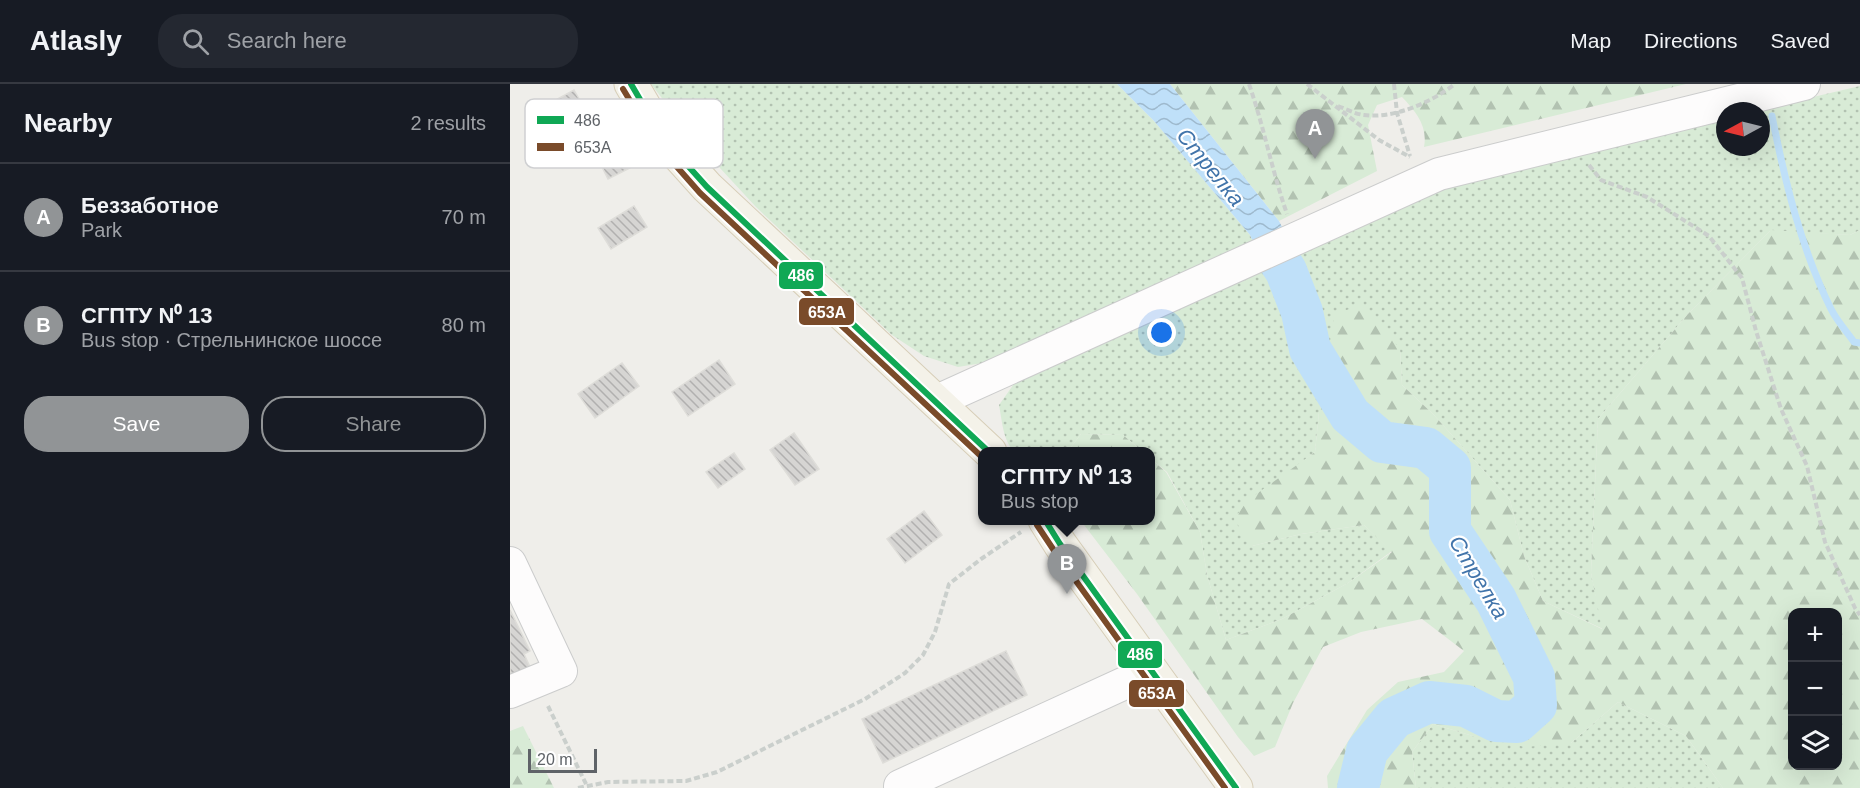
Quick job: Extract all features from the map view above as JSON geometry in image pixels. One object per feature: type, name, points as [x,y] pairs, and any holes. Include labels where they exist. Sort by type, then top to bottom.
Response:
[{"type":"main road","points":[[630,84],[639,99]]},
{"type":"main road","points":[[690,168],[707,187],[985,447]]},
{"type":"main road","points":[[1038,525],[1151,671],[1236,788]]},
{"type":"street","points":[[938,401],[1294,240],[1419,168],[1455,169],[1804,84]]},
{"type":"street","points":[[510,563],[536,681]]},
{"type":"street","points":[[900,786],[1151,671]]},
{"type":"path","points":[[1249,84],[1294,240]]},
{"type":"path","points":[[1307,84],[1419,168]]},
{"type":"path","points":[[1394,84],[1397,113],[1419,168]]},
{"type":"path","points":[[1331,104],[1363,115],[1378,116],[1397,113],[1443,93],[1455,84]]},
{"type":"path","points":[[1571,141],[1600,180],[1647,197],[1709,236],[1742,278],[1780,409],[1807,466],[1825,542],[1854,608],[1860,615]]},
{"type":"path","points":[[579,788],[608,782],[686,781],[717,772],[865,699],[905,673],[923,656],[935,632],[949,584],[981,559],[1035,525]]},
{"type":"path","points":[[536,681],[587,786]]},
{"type":"green space","points":[[651,84],[1117,84],[1154,121],[1250,235],[1255,246],[995,361],[958,367],[924,356],[892,335],[756,207],[720,168],[723,168],[723,99],[663,99]]},
{"type":"green space","points":[[1170,84],[1686,84],[1424,147],[1422,126],[1416,114],[1402,97],[1377,105],[1368,125],[1377,171],[1279,221]]},
{"type":"green space","points":[[1860,86],[1860,230],[1850,235],[1770,231],[1688,314],[1598,419],[1591,573],[1603,629],[1543,601],[1524,556],[1510,500],[1433,414],[1402,385],[1400,349],[1319,412],[1315,452],[1302,462],[1252,546],[1301,534],[1364,525],[1392,551],[1348,583],[1282,619],[1226,640],[1207,575],[1200,532],[1167,472],[1155,462],[1155,447],[1137,447],[1123,435],[1081,434],[1071,447],[1010,447],[1007,442],[999,405],[1016,381],[1442,185],[1716,120],[1716,156],[1770,156],[1770,107]]},
{"type":"green space","points":[[1771,230],[1850,235],[1860,230],[1860,788],[1723,788],[1686,736],[1618,702],[1571,743],[1525,747],[1473,736],[1433,724],[1412,752],[1416,788],[1328,788],[1327,776],[1367,710],[1398,682],[1444,672],[1464,651],[1422,619],[1361,632],[1323,647],[1293,703],[1275,747],[1254,756],[1084,525],[1155,525],[1155,462],[1166,472],[1200,532],[1207,575],[1226,640],[1282,619],[1348,583],[1392,552],[1364,525],[1301,534],[1252,546],[1234,519],[1248,500],[1315,452],[1335,313],[1365,305],[1400,349],[1402,385],[1433,414],[1510,500],[1524,556],[1543,601],[1602,629],[1591,573],[1598,419],[1688,314]]},
{"type":"green space","points":[[1081,434],[1123,435],[1137,447],[1071,447]]},
{"type":"green space","points":[[1618,702],[1686,736],[1723,788],[1416,788],[1412,752],[1433,724],[1473,736],[1571,743]]},
{"type":"green space","points":[[523,726],[554,788],[510,788],[510,731]]},
{"type":"water","points":[[1117,84],[1170,84],[1279,221],[1315,291],[1302,312],[1271,280],[1250,235],[1154,121]]},
{"type":"building","points":[[574,90],[579,99],[557,99]]},
{"type":"building","points":[[602,168],[630,168],[608,179]]},
{"type":"building","points":[[634,206],[647,227],[611,249],[598,228]]},
{"type":"building","points":[[719,360],[735,384],[688,416],[672,392]]},
{"type":"building","points":[[622,363],[639,386],[595,418],[578,394]]},
{"type":"building","points":[[794,433],[819,469],[795,485],[770,450]]},
{"type":"building","points":[[734,453],[745,469],[718,488],[706,472]]},
{"type":"building","points":[[924,511],[942,535],[905,563],[887,539]]},
{"type":"building","points":[[510,610],[530,651],[524,654],[530,667],[510,676]]},
{"type":"building","points":[[1006,651],[1027,695],[883,763],[862,719]]},
{"type":"waterway","points":[[1772,116],[1788,190],[1820,286],[1839,322],[1854,342],[1860,343]]},
{"type":"waterway","name":"Стрелка","points":[[1278,259],[1286,271],[1302,312],[1310,349],[1350,415],[1382,442],[1426,448],[1450,468],[1450,531],[1496,600],[1534,677],[1536,705],[1517,722],[1496,721],[1466,706],[1429,702],[1394,718],[1367,751],[1358,788]]},
{"type":"transit line","name":"486","points":[[631,84],[640,99]]},
{"type":"transit line","name":"653А","points":[[623,89],[629,99]]},
{"type":"transit line","name":"653А","points":[[678,168],[700,193],[978,453]]},
{"type":"transit line","name":"486","points":[[690,168],[707,187],[984,447]]},
{"type":"transit line","name":"653А","points":[[1037,525],[1225,788]]},
{"type":"transit line","name":"486","points":[[1048,525],[1236,788]]},
{"type":"place","name":"Беззаботное","points":[[1315,159]]},
{"type":"place","name":"СГПТУ N⁰ 13","points":[[1067,594]]}]
